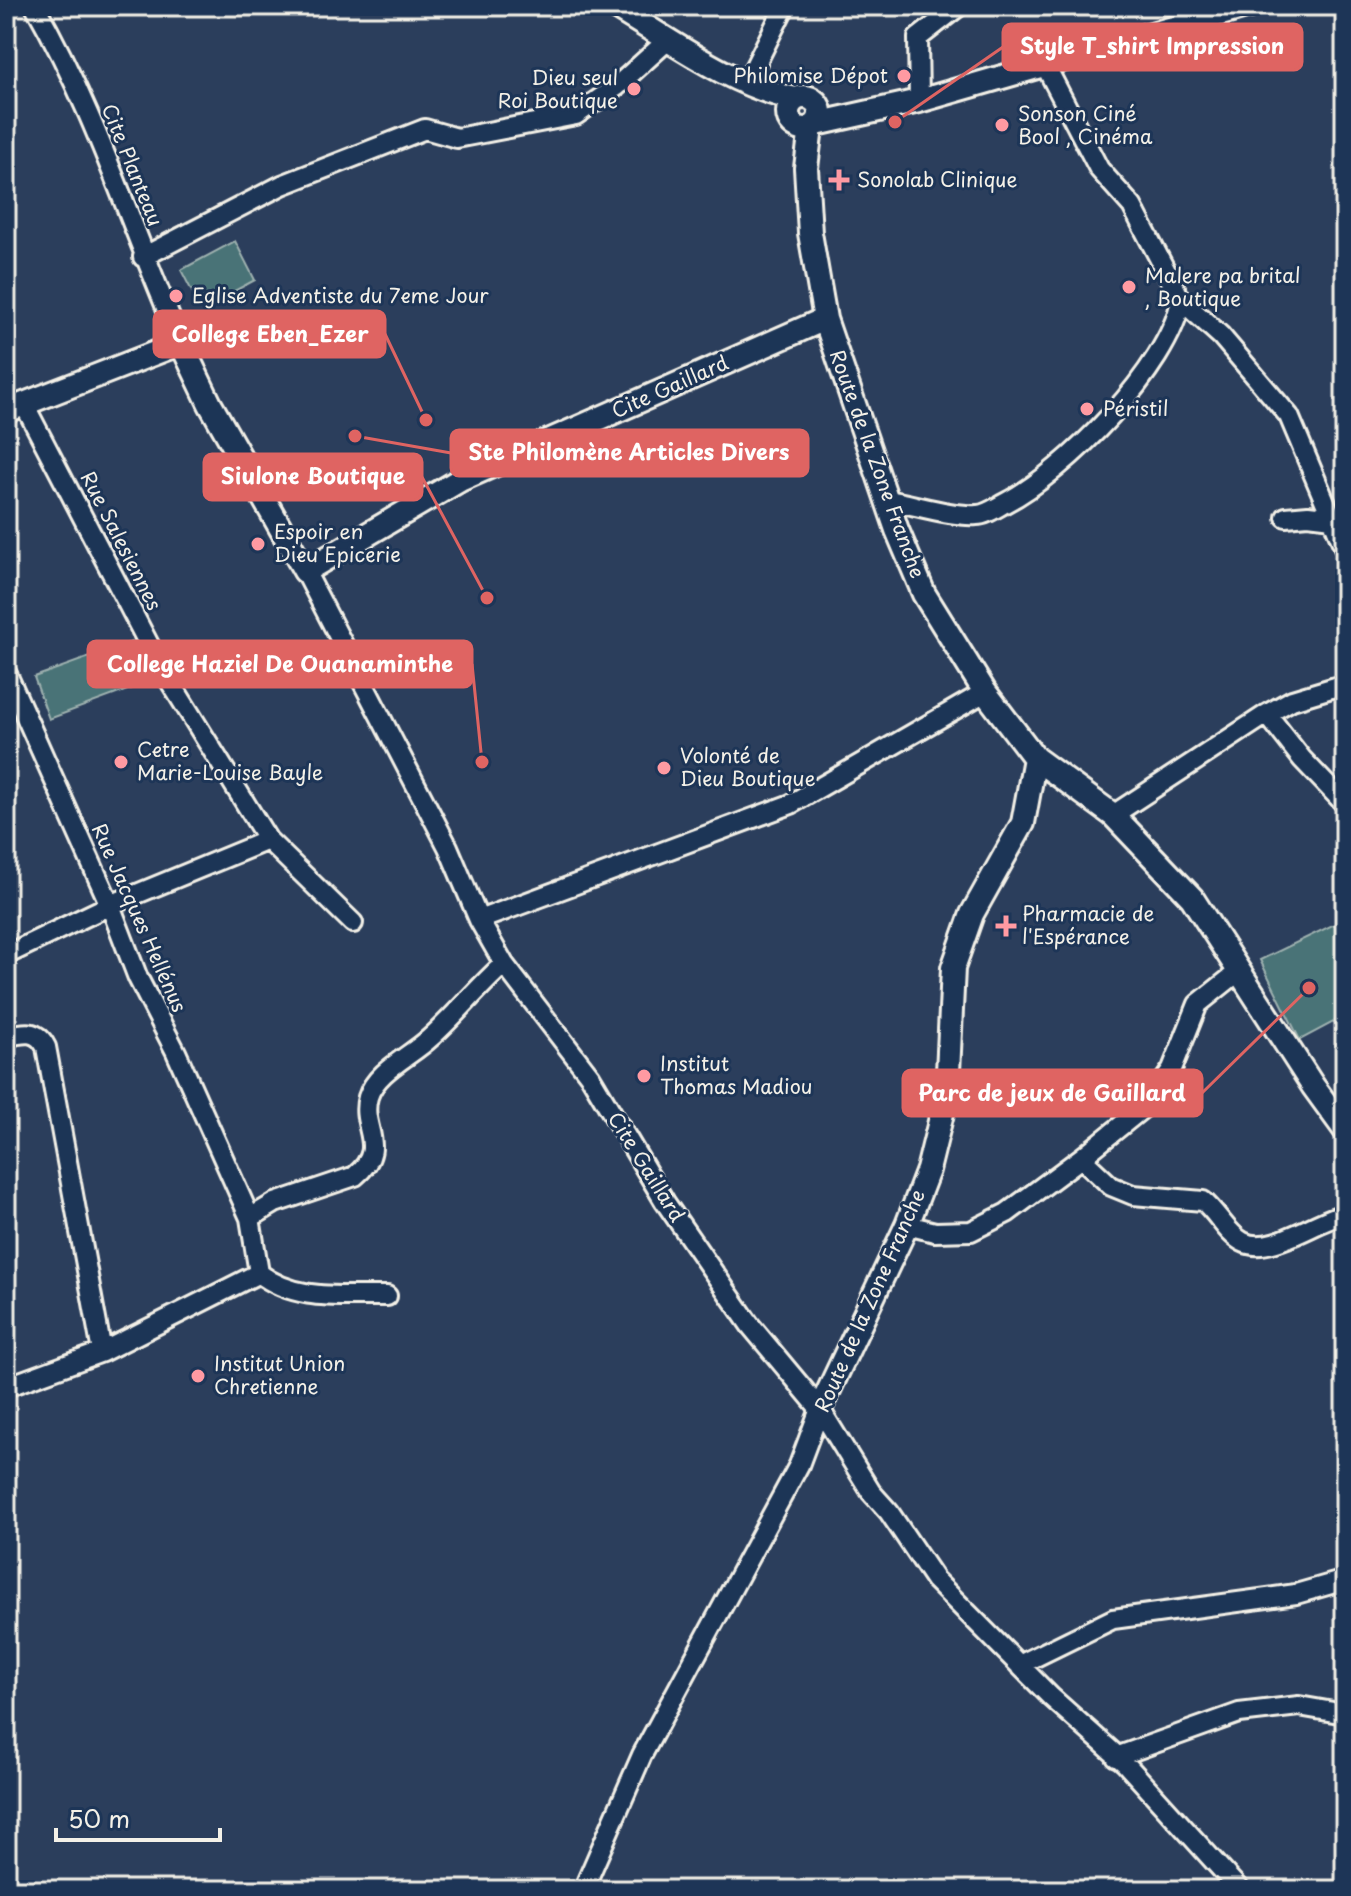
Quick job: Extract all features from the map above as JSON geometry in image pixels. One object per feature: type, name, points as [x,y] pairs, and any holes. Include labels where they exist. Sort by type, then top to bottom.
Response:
[{"type":"street","name":"Cite Planteau","points":[[35,6],[121,187],[143,257],[181,343]]},
{"type":"street","points":[[613,6],[771,94],[804,116],[845,115],[919,101],[1242,7]]},
{"type":"street","points":[[747,82],[785,6]]},
{"type":"street","points":[[919,101],[918,38],[959,6]]},
{"type":"street","points":[[143,257],[282,185],[425,129],[457,138],[576,115],[616,87],[669,39]]},
{"type":"street","points":[[1044,63],[1099,169],[1132,206],[1181,300],[1221,336],[1289,416],[1345,549]]},
{"type":"street","name":"Route de la Zone Franche","points":[[583,1890],[642,1755],[799,1465],[820,1409],[907,1225],[928,1170],[947,1093],[953,968],[972,914],[1023,823],[1035,758],[985,692],[924,594],[887,500],[825,319],[810,233],[804,116]]},
{"type":"street","points":[[887,500],[979,516],[1031,489],[1099,429],[1146,371],[1177,320],[1181,300]]},
{"type":"street","name":"Cite Gaillard","points":[[305,571],[460,480],[825,319]]},
{"type":"street","points":[[15,408],[181,343]]},
{"type":"street","name":"Cite Gaillard","points":[[181,343],[210,404],[305,571],[448,847],[479,920],[504,964],[590,1076],[665,1202],[750,1325],[820,1409],[871,1492],[889,1512],[935,1580],[1116,1757],[1240,1890]]},
{"type":"street","name":"Rue Salesiennes","points":[[15,408],[158,662],[268,840],[353,923]]},
{"type":"street","points":[[1286,517],[1308,515],[1333,518]]},
{"type":"street","name":"Rue Jacques Hellénus","points":[[6,672],[110,905],[138,978],[176,1052],[250,1218],[259,1273]]},
{"type":"street","points":[[1113,815],[1267,714],[1292,700],[1345,684]]},
{"type":"street","points":[[479,920],[791,804],[985,692]]},
{"type":"street","points":[[1267,714],[1302,759],[1345,804]]},
{"type":"street","points":[[1035,758],[1113,815],[1192,898],[1345,1130]]},
{"type":"street","points":[[6,955],[110,905],[268,840]]},
{"type":"street","points":[[250,1218],[275,1203],[355,1176],[365,1168],[372,1154],[367,1102],[373,1087],[429,1039],[504,964]]},
{"type":"street","points":[[907,1225],[935,1232],[971,1231],[1007,1213],[1081,1158],[1148,1104],[1172,1069],[1198,1004],[1238,972]]},
{"type":"street","points":[[6,1037],[31,1032],[41,1037],[46,1047],[102,1352]]},
{"type":"street","points":[[1081,1158],[1111,1186],[1133,1195],[1203,1201],[1242,1242],[1258,1247],[1273,1244],[1324,1218],[1345,1214]]},
{"type":"street","points":[[7,1382],[102,1352],[259,1273],[276,1286],[295,1292],[387,1296]]},
{"type":"street","points":[[1019,1665],[1113,1619],[1296,1594],[1345,1580]]},
{"type":"street","points":[[1116,1757],[1239,1713],[1299,1706],[1345,1714]]},
{"type":"green space","points":[[235,241],[255,280],[201,309],[181,270]]},
{"type":"green space","points":[[137,640],[152,681],[49,719],[34,677]]},
{"type":"green space","points":[[1345,919],[1345,1016],[1300,1040],[1260,960]]},
{"type":"place","name":"Philomise Dépot","points":[[904,76]]},
{"type":"place","name":"Dieu seul Roi Boutique","points":[[634,89]]},
{"type":"place","name":"Style T_shirt Impression","points":[[895,122]]},
{"type":"place","name":"Sonson Ciné Bool , Cinéma","points":[[1002,125]]},
{"type":"place","name":"Sonolab Clinique","points":[[839,180]]},
{"type":"place","name":"Malere pa brital , Boutique","points":[[1129,287]]},
{"type":"place","name":"Eglise Adventiste du 7eme Jour","points":[[176,296]]},
{"type":"place","name":"Péristil","points":[[1087,409]]},
{"type":"place","name":"College Eben_Ezer","points":[[426,420]]},
{"type":"place","name":"Ste Philomène Articles Divers","points":[[355,436]]},
{"type":"place","name":"Espoir en Dieu Epicerie","points":[[258,544]]},
{"type":"place","name":"Siulone Boutique","points":[[487,598]]},
{"type":"place","name":"Cetre Marie-Louise Bayle","points":[[121,762]]},
{"type":"place","name":"College Haziel De Ouanaminthe","points":[[482,762]]},
{"type":"place","name":"Volonté de Dieu Boutique","points":[[664,768]]},
{"type":"place","name":"Pharmacie de l'Espérance","points":[[1006,926]]},
{"type":"place","name":"Parc de jeux de Gaillard","points":[[1309,988]]},
{"type":"place","name":"Institut Thomas Madiou","points":[[644,1076]]},
{"type":"place","name":"Institut Union Chretienne","points":[[198,1376]]}]
